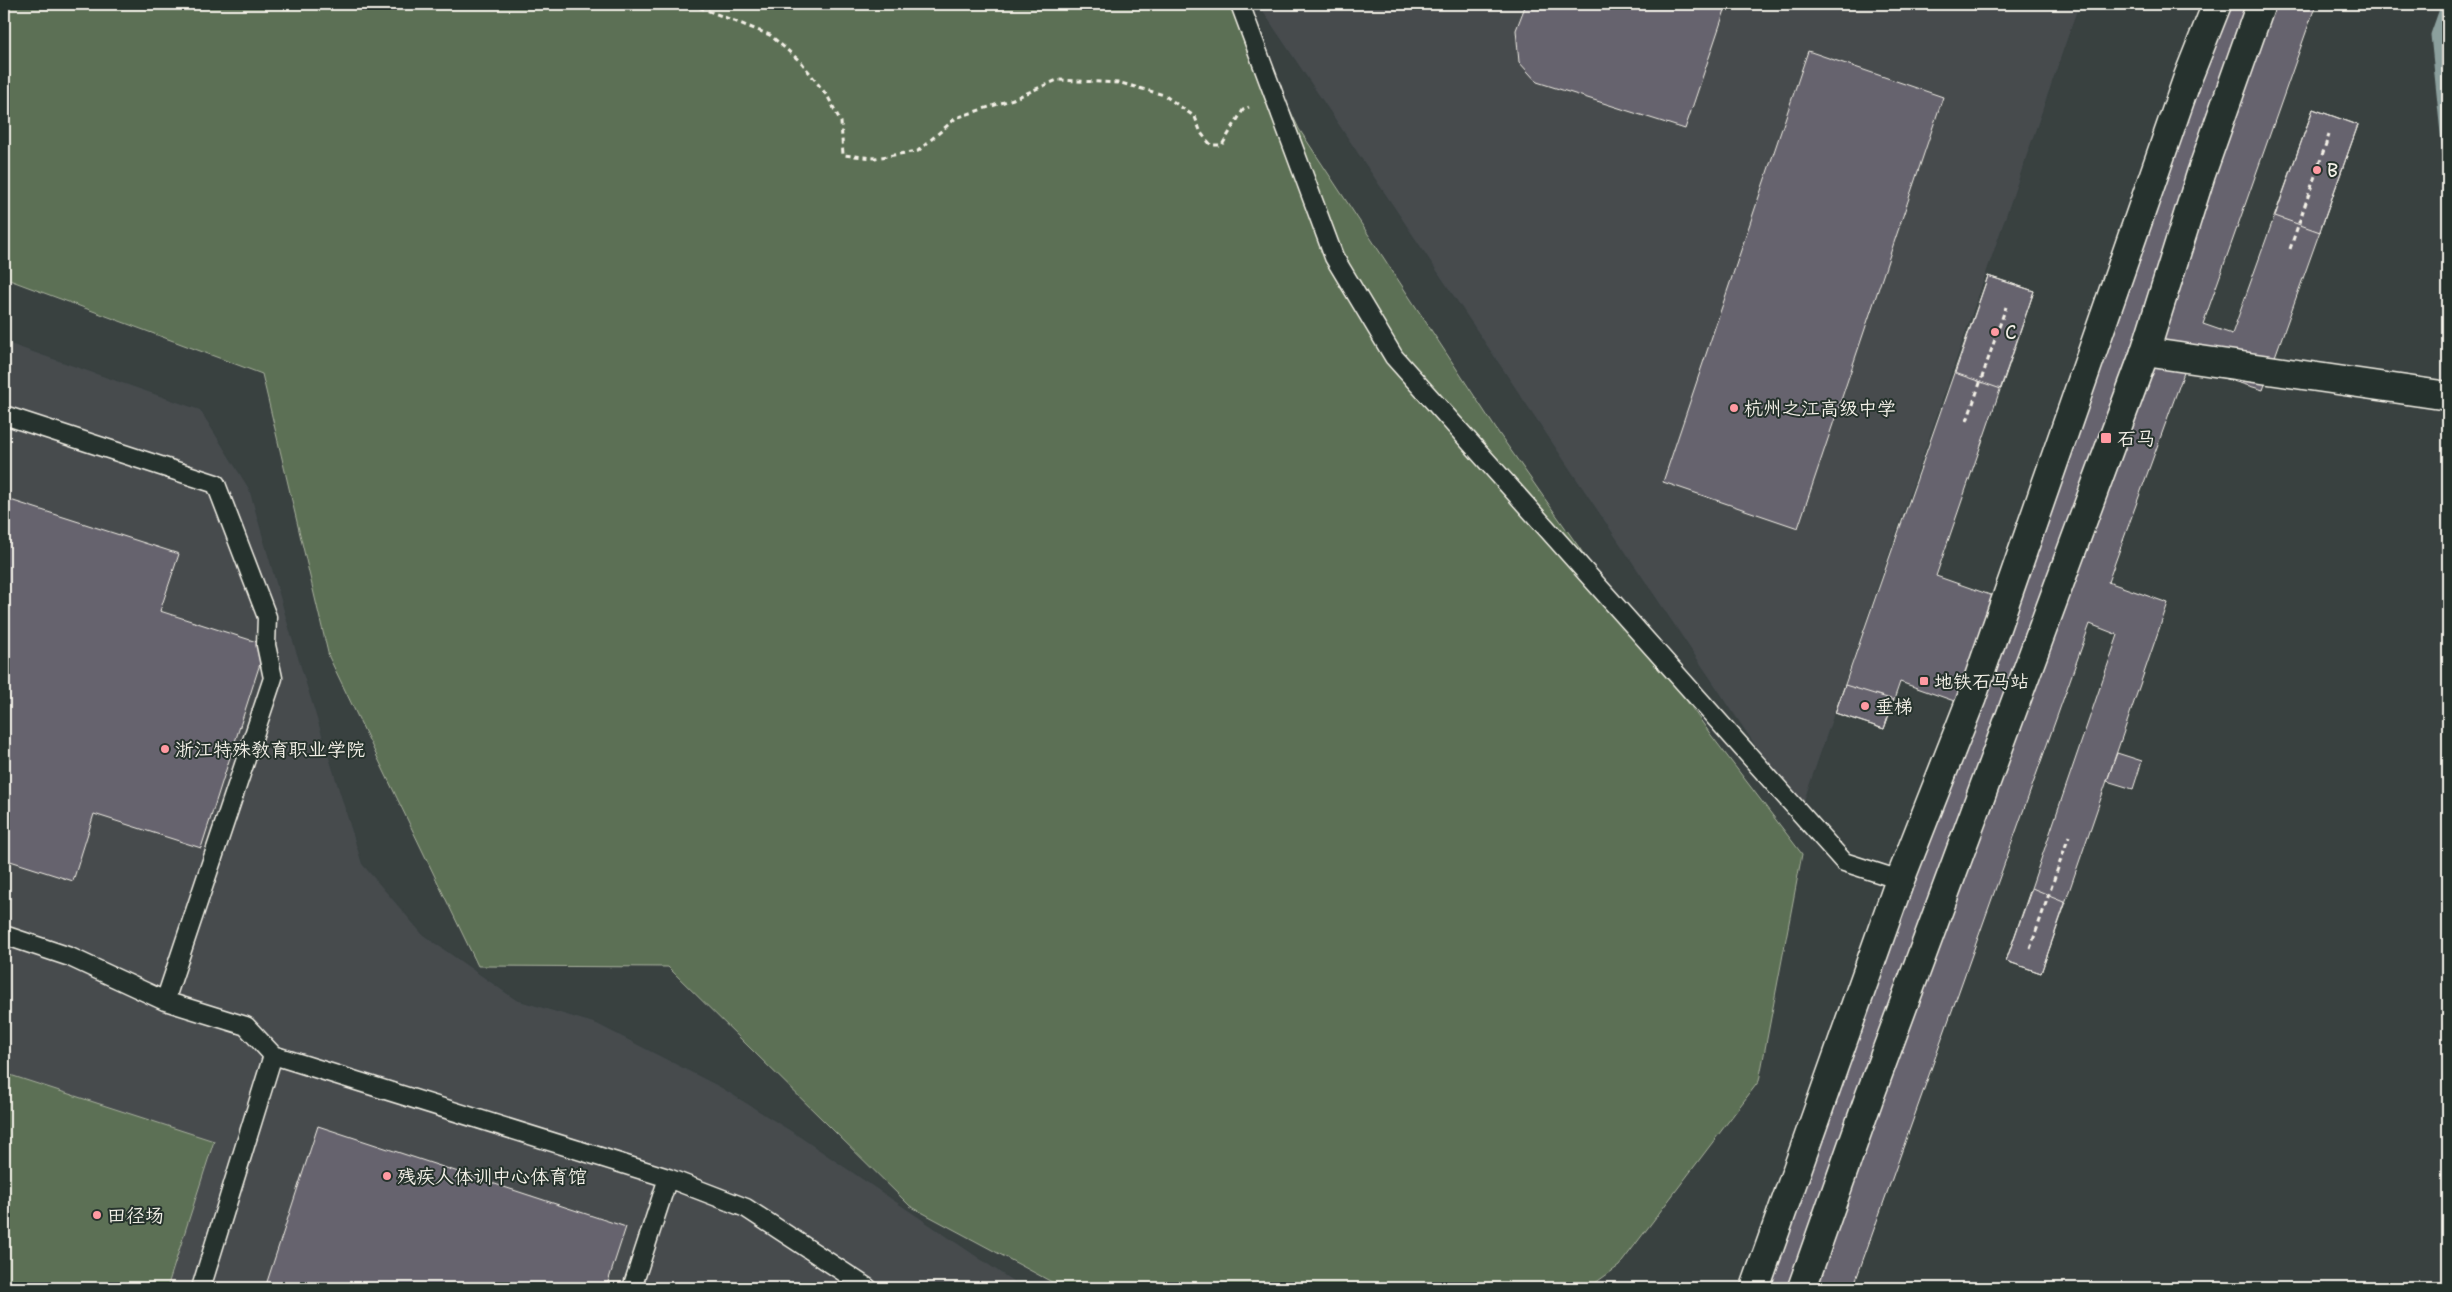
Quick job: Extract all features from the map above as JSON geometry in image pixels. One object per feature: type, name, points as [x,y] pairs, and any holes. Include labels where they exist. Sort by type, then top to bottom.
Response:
[{"type":"main road","points":[[1755,1288],[1900,880],[1972,697],[2184,86],[2217,4]]},
{"type":"main road","points":[[1802,1288],[1869,1098],[2145,352],[2201,174],[2261,4]]},
{"type":"main road","points":[[2145,352],[2448,396]]},
{"type":"lane","points":[[1240,4],[1334,257],[1394,357],[1844,862],[1900,880]]},
{"type":"lane","points":[[4,415],[216,484],[267,617],[266,645],[273,678],[164,1001]]},
{"type":"lane","points":[[4,935],[70,957],[164,1001],[246,1026],[273,1055],[668,1178],[746,1208],[868,1288]]},
{"type":"lane","points":[[201,1288],[273,1055]]},
{"type":"lane","points":[[632,1288],[668,1178]]},
{"type":"path","points":[[691,4],[770,35],[802,63],[828,97],[841,122],[843,155],[876,158],[918,151],[956,118],[1012,99],[1057,80],[1121,83],[1164,95],[1195,116],[1201,133],[1210,145],[1222,145],[1243,110],[1261,102],[1278,107]]},
{"type":"path","points":[[2290,249],[2328,135]]},
{"type":"path","points":[[1966,421],[2006,307]]},
{"type":"path","points":[[2030,949],[2069,836]]},
{"type":"shaded area","name":"杭州之江高级中学","points":[[1258,4],[2079,4],[1800,812]]},
{"type":"shaded area","name":"浙江特殊教育职业学院","points":[[4,342],[200,410],[249,489],[291,635],[362,864],[423,935],[516,1000],[597,1024],[720,1087],[794,1133],[1023,1288],[4,1288]]},
{"type":"green space","points":[[4,4],[1240,4],[1299,129],[1500,435],[1711,735],[1802,854],[1759,1081],[1619,1266],[1588,1288],[1063,1288],[910,1206],[668,967],[478,966],[329,657],[262,374],[4,278]]},
{"type":"green space","name":"田径场","points":[[4,1073],[214,1141],[167,1288],[4,1288]]},
{"type":"building","points":[[1526,4],[1727,4],[1685,129],[1537,82],[1519,62],[1516,30]]},
{"type":"building","name":"石马","points":[[2209,4],[2316,4],[2203,324],[2232,334],[2313,109],[2358,125],[2263,390],[2186,367],[2108,582],[2168,603],[2041,973],[2006,961],[2118,635],[2090,624],[1853,1288],[1747,1288],[1957,702],[1900,682],[1884,729],[1835,713],[1988,276],[2034,291],[1936,576],[1996,597]]},
{"type":"building","points":[[1808,51],[1943,97],[1798,528],[1663,482]]},
{"type":"building","name":"B","points":[[2313,109],[2358,125],[2320,232],[2275,216]]},
{"type":"building","name":"C","points":[[1988,276],[2034,291],[2001,389],[1955,373]]},
{"type":"building","points":[[4,498],[179,554],[160,611],[266,645],[201,848],[94,814],[73,881],[4,859]]},
{"type":"building","name":"垂梯","points":[[1845,685],[1894,700],[1884,729],[1835,713]]},
{"type":"building","points":[[2117,753],[2142,761],[2133,789],[2107,781]]},
{"type":"building","points":[[2032,888],[2066,902],[2041,973],[2006,961]]},
{"type":"building","name":"残疾人体训中心体育馆","points":[[318,1126],[626,1227],[606,1288],[265,1288]]},
{"type":"waterway","points":[[2447,4],[2436,35],[2448,153]]},
{"type":"place","name":"B","points":[[2317,170]]},
{"type":"place","name":"C","points":[[1995,332]]},
{"type":"place","name":"杭州之江高级中学","points":[[1734,408]]},
{"type":"place","name":"石马","points":[[2106,438]]},
{"type":"place","name":"地铁石马站","points":[[1924,681]]},
{"type":"place","name":"垂梯","points":[[1865,706]]},
{"type":"place","name":"浙江特殊教育职业学院","points":[[165,749]]},
{"type":"place","name":"残疾人体训中心体育馆","points":[[387,1176]]},
{"type":"place","name":"田径场","points":[[97,1215]]}]
